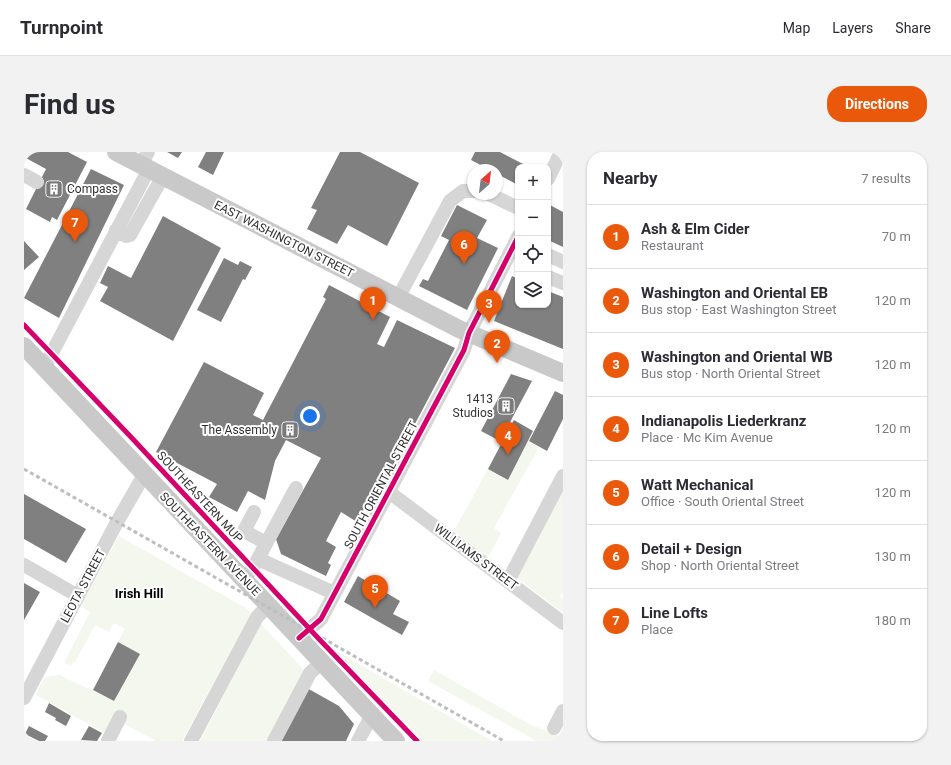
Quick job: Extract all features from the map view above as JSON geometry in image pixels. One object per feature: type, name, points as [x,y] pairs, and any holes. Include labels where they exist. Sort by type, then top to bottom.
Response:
[{"type":"main road","name":"EAST WASHINGTON STREET","points":[[116,152],[150,165],[398,298],[469,333],[563,373]]},
{"type":"main road","name":"SOUTHEASTERN AVENUE","points":[[24,346],[396,741]]},
{"type":"street","points":[[551,172],[559,154]]},
{"type":"street","points":[[44,368],[150,165]]},
{"type":"street","points":[[24,175],[37,182]]},
{"type":"street","points":[[398,298],[450,201],[463,191],[467,191]]},
{"type":"street","points":[[501,200],[515,207]]},
{"type":"street","name":"SOUTH ORIENTAL STREET","points":[[299,638],[321,619],[464,350],[469,333],[515,245]]},
{"type":"street","points":[[551,256],[563,262]]},
{"type":"street","points":[[551,278],[563,284]]},
{"type":"street","name":"LEOTA STREET","points":[[24,698],[144,474]]},
{"type":"street","points":[[508,581],[563,476]]},
{"type":"street","points":[[244,579],[258,558],[296,488]]},
{"type":"street","name":"WILLIAMS STREET","points":[[389,492],[563,623]]},
{"type":"street","points":[[254,512],[244,531],[266,543]]},
{"type":"street","points":[[258,558],[334,593]]},
{"type":"street","points":[[24,565],[78,596]]},
{"type":"street","points":[[191,741],[257,617],[269,605]]},
{"type":"street","points":[[274,741],[310,673],[322,662]]},
{"type":"street","points":[[554,728],[563,711]]},
{"type":"street","points":[[358,741],[372,715]]},
{"type":"street","points":[[108,741],[120,718]]},
{"type":"shaded area","points":[[528,441],[539,447],[494,528],[501,533],[488,557],[454,531],[488,469],[508,480]]},
{"type":"shaded area","points":[[563,487],[563,592],[560,597],[563,599],[563,613],[516,577]]},
{"type":"shaded area","points":[[119,536],[244,607],[251,613],[182,741],[156,741],[122,723],[114,738],[36,695],[45,678],[56,676],[57,674],[114,701],[139,654],[118,642],[125,629],[114,623],[109,632],[95,625],[75,662],[70,665],[64,663],[90,612],[80,606]]},
{"type":"shaded area","points":[[261,624],[306,672],[269,741],[200,741]]},
{"type":"shaded area","points":[[329,647],[492,741],[418,741]]},
{"type":"shaded area","points":[[434,670],[531,725],[563,737],[563,741],[537,741],[428,681]]},
{"type":"building","name":"Compass","points":[[24,152],[68,152],[87,162],[57,220],[52,217],[50,222],[26,209],[46,169],[24,157]]},
{"type":"building","points":[[167,152],[182,152],[178,158]]},
{"type":"building","points":[[206,152],[224,152],[213,175],[198,167]]},
{"type":"building","points":[[340,152],[360,152],[419,183],[387,246],[348,225],[337,244],[307,229],[317,210],[311,208]]},
{"type":"building","points":[[475,152],[500,152],[523,164],[515,164],[515,183],[503,177],[503,164],[479,164],[471,160]]},
{"type":"building","points":[[91,169],[124,185],[59,318],[24,298]]},
{"type":"building","points":[[457,205],[487,220],[477,238],[498,248],[467,310],[419,286],[423,279],[428,281],[449,240],[441,236]]},
{"type":"building","points":[[551,206],[563,212],[563,247],[551,241]]},
{"type":"building","points":[[163,216],[221,248],[173,341],[100,301],[108,287],[100,283],[108,266],[131,278]]},
{"type":"building","points":[[24,241],[39,257],[24,270]]},
{"type":"building","points":[[224,258],[238,265],[240,261],[252,267],[245,280],[243,279],[221,322],[197,310]]},
{"type":"building","points":[[512,276],[515,278],[515,308],[551,308],[551,292],[563,297],[563,349],[494,321]]},
{"type":"building","name":"The Assembly","points":[[329,285],[390,317],[377,344],[384,347],[397,320],[455,348],[378,494],[373,492],[357,522],[341,512],[326,541],[336,547],[328,563],[331,565],[326,576],[281,554],[276,539],[321,458],[286,440],[275,461],[265,500],[248,491],[237,512],[209,497],[217,484],[156,452],[204,362],[264,393],[253,415],[263,420],[326,299],[323,297]]},
{"type":"building","name":"1413 Studios","points":[[511,374],[532,381],[500,441],[481,431]]},
{"type":"building","points":[[555,391],[563,395],[563,419],[547,451],[529,441]]},
{"type":"building","points":[[514,420],[533,431],[508,480],[488,469]]},
{"type":"building","points":[[24,494],[86,529],[66,563],[24,539]]},
{"type":"building","points":[[358,576],[400,601],[393,614],[409,622],[402,635],[344,602]]},
{"type":"building","points":[[24,583],[40,592],[24,620]]},
{"type":"building","points":[[118,642],[140,654],[114,701],[93,690]]},
{"type":"building","points":[[307,688],[339,706],[354,724],[346,741],[280,741]]},
{"type":"building","points":[[49,703],[71,716],[66,726],[45,712]]},
{"type":"building","points":[[29,726],[48,736],[45,741],[39,741],[25,734]]},
{"type":"building","points":[[89,726],[102,733],[97,741],[81,740]]},
{"type":"building","points":[[24,735],[35,741],[24,741]]},
{"type":"railway","points":[[24,469],[504,741]]},
{"type":"cycle path","points":[[299,638],[321,619],[464,350],[469,333],[515,243]]},
{"type":"cycle path","name":"SOUTHEASTERN MUP","points":[[24,325],[417,741]]},
{"type":"place","name":"Compass","points":[[54,189]]},
{"type":"place","name":"Line Lofts","points":[[75,242]]},
{"type":"place","name":"Detail + Design","points":[[464,264]]},
{"type":"place","name":"Ash & Elm Cider","points":[[373,320]]},
{"type":"place","name":"Washington and Oriental WB","points":[[489,323]]},
{"type":"place","name":"Washington and Oriental EB","points":[[497,363]]},
{"type":"place","name":"1413 Studios","points":[[506,406]]},
{"type":"place","name":"The Assembly","points":[[290,430]]},
{"type":"place","name":"Indianapolis Liederkranz","points":[[508,455]]},
{"type":"place","name":"Watt Mechanical","points":[[375,608]]},
{"type":"district","name":"Irish Hill","points":[[139,593]]}]
